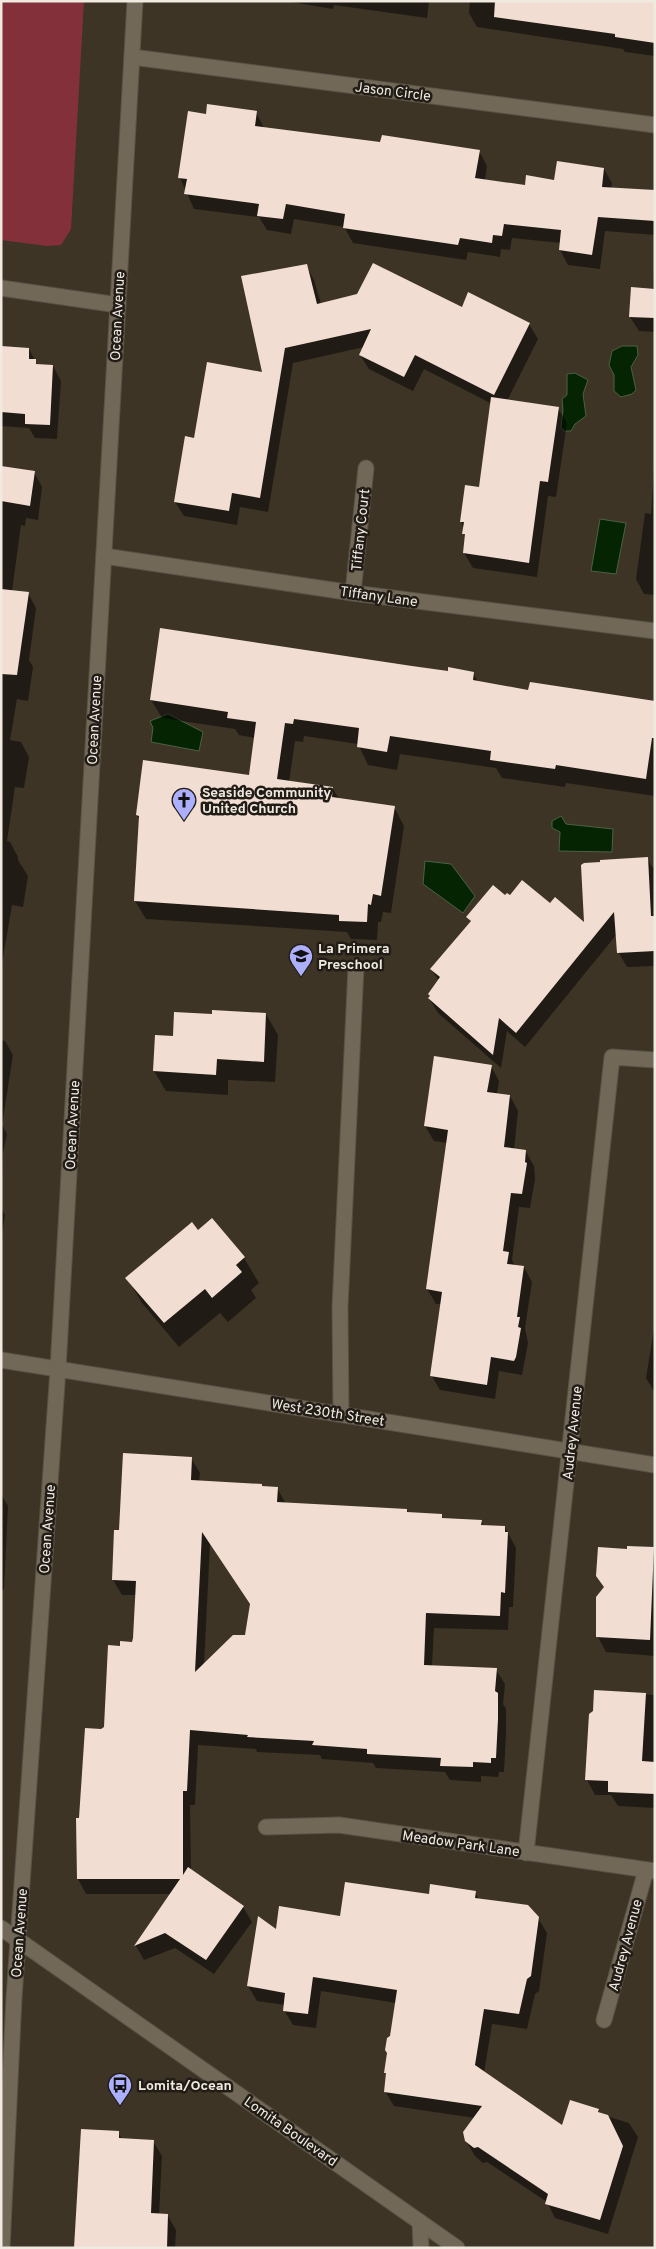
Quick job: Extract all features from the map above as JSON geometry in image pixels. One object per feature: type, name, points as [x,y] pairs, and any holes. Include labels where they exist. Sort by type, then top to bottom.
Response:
[{"type":"street","name":"Ocean Avenue","points":[[2,2248],[19,1941],[58,1369],[135,1]]},
{"type":"street","name":"Jason Circle","points":[[132,57],[655,125]]},
{"type":"street","points":[[1,288],[118,305]]},
{"type":"street","name":"Tiffany Court","points":[[353,593],[366,468]]},
{"type":"street","name":"Tiffany Lane","points":[[104,556],[353,593],[655,632]]},
{"type":"street","points":[[341,1414],[340,1307],[356,967]]},
{"type":"street","name":"Audrey Avenue","points":[[526,1853],[612,1057],[655,1060]]},
{"type":"street","name":"West 230th Street","points":[[1,1360],[655,1465]]},
{"type":"street","name":"Meadow Park Lane","points":[[266,1827],[339,1825],[650,1871]]},
{"type":"street","name":"Audrey Avenue","points":[[604,2020],[650,1871]]},
{"type":"street","name":"Lomita Boulevard","points":[[1,1928],[457,2248]]},
{"type":"street","points":[[420,2222],[421,2248]]},
{"type":"shaded area","points":[[1,1],[84,1],[71,229],[61,245],[47,246],[1,240]]},
{"type":"shaded area","points":[[622,346],[637,346],[638,355],[631,367],[636,390],[632,394],[621,397],[614,391],[614,375],[609,365],[612,351]]},
{"type":"shaded area","points":[[575,373],[588,380],[583,394],[586,416],[575,424],[571,431],[564,431],[561,427],[562,399],[567,395],[567,374]]},
{"type":"shaded area","points":[[600,519],[626,523],[616,574],[591,571]]},
{"type":"shaded area","points":[[168,714],[203,732],[199,751],[151,742],[153,728],[150,721]]},
{"type":"shaded area","points":[[561,816],[566,824],[613,829],[612,852],[559,851],[560,832],[552,828],[552,821]]},
{"type":"shaded area","points":[[425,861],[451,864],[475,896],[463,913],[423,884]]},
{"type":"building","points":[[495,1],[655,1],[655,43],[615,37],[615,34],[494,17]]},
{"type":"building","points":[[207,104],[257,111],[255,126],[380,142],[382,135],[480,150],[475,178],[525,185],[526,175],[554,180],[557,161],[604,168],[602,187],[655,190],[655,221],[598,217],[592,255],[559,250],[561,230],[504,224],[502,236],[493,235],[492,243],[460,238],[458,245],[343,228],[345,214],[286,204],[283,219],[257,216],[259,204],[184,194],[187,179],[178,178],[188,111],[206,114]]},
{"type":"building","points":[[373,263],[462,307],[468,292],[530,323],[494,395],[415,355],[404,377],[359,355],[371,329],[285,348],[260,498],[232,493],[229,511],[174,502],[185,436],[194,438],[207,362],[262,372],[241,276],[307,264],[317,304],[357,294]]},
{"type":"building","points":[[631,287],[655,289],[655,318],[629,317]]},
{"type":"building","points":[[1,346],[29,348],[29,359],[36,359],[36,364],[53,365],[50,425],[25,424],[25,414],[1,412]]},
{"type":"building","points":[[491,397],[559,407],[548,482],[540,481],[529,563],[463,553],[465,534],[462,534],[464,522],[460,522],[465,485],[479,487]]},
{"type":"building","points":[[1,466],[35,471],[30,506],[1,501]]},
{"type":"building","points":[[1,589],[29,592],[17,675],[1,674]]},
{"type":"building","points":[[160,628],[448,671],[448,667],[474,672],[473,680],[528,690],[530,682],[655,701],[655,738],[652,738],[646,779],[556,765],[555,769],[490,760],[491,751],[390,736],[387,752],[357,747],[359,728],[294,719],[293,724],[285,723],[277,779],[333,787],[332,797],[395,806],[381,896],[373,894],[371,905],[368,904],[367,922],[339,921],[339,915],[134,901],[139,816],[136,815],[143,760],[249,775],[256,722],[227,718],[228,712],[150,700]]},
{"type":"building","points":[[648,857],[651,916],[655,916],[655,951],[617,953],[614,912],[516,1033],[499,1018],[493,1055],[428,998],[430,996],[428,994],[440,977],[430,969],[471,921],[466,917],[493,885],[505,895],[507,893],[510,895],[522,880],[550,903],[555,897],[584,922],[581,865],[584,863],[600,862],[600,860]]},
{"type":"building","points":[[212,1010],[266,1013],[264,1062],[217,1059],[216,1075],[153,1071],[155,1035],[173,1036],[174,1012],[212,1014]]},
{"type":"building","points":[[434,1056],[492,1065],[487,1092],[510,1095],[504,1147],[526,1150],[525,1162],[527,1163],[522,1194],[511,1193],[503,1251],[509,1252],[507,1264],[524,1266],[517,1317],[520,1317],[518,1327],[521,1328],[514,1361],[491,1357],[487,1385],[430,1376],[442,1292],[426,1289],[448,1130],[424,1126]]},
{"type":"building","points":[[212,1218],[245,1257],[236,1265],[242,1272],[212,1298],[205,1289],[164,1323],[125,1278],[192,1222],[198,1230]]},
{"type":"building","points":[[123,1453],[192,1457],[191,1480],[262,1484],[262,1486],[278,1487],[277,1502],[407,1509],[407,1512],[442,1514],[442,1518],[482,1520],[481,1525],[505,1526],[505,1532],[508,1532],[505,1593],[501,1592],[500,1616],[426,1613],[424,1665],[497,1668],[495,1691],[498,1693],[496,1758],[491,1758],[491,1763],[473,1762],[473,1767],[440,1766],[441,1758],[367,1754],[367,1749],[312,1745],[314,1741],[247,1737],[248,1735],[190,1730],[187,1791],[183,1791],[183,1875],[188,1867],[244,1906],[206,1960],[165,1933],[134,1946],[180,1879],[77,1879],[76,1818],[79,1818],[85,1728],[101,1729],[104,1727],[108,1645],[120,1646],[120,1641],[132,1642],[133,1638],[136,1581],[112,1580],[114,1530],[119,1530]],"holes":[[[202,1532],[250,1604],[245,1635],[233,1635],[195,1672]]]},
{"type":"building","points":[[627,1546],[654,1547],[650,1640],[596,1637],[596,1597],[604,1587],[596,1576],[598,1547],[627,1549]]},
{"type":"building","points":[[594,1690],[646,1693],[642,1761],[655,1762],[655,1794],[608,1792],[608,1781],[585,1780],[589,1714],[593,1711]]},
{"type":"building","points":[[345,1882],[429,1894],[430,1884],[476,1891],[475,1898],[528,1905],[539,1917],[531,1976],[527,1979],[519,2014],[484,2009],[475,2065],[562,2125],[570,2100],[599,2109],[598,2112],[608,2115],[623,2146],[600,2220],[545,2204],[548,2194],[478,2147],[474,2148],[465,2141],[463,2132],[482,2106],[384,2092],[387,2053],[385,2050],[387,2038],[390,2036],[397,1990],[313,1977],[308,2014],[283,2011],[285,1993],[247,1986],[258,1916],[276,1929],[279,1906],[340,1916]]},
{"type":"building","points":[[81,2129],[119,2131],[119,2138],[154,2140],[151,2213],[168,2214],[167,2248],[74,2248]]},
{"type":"place","name":"Seaside Community United Church","points":[[184,821]]},
{"type":"place","name":"La Primera Preschool","points":[[301,977]]},
{"type":"place","name":"Lomita/Ocean","points":[[120,2106]]}]
